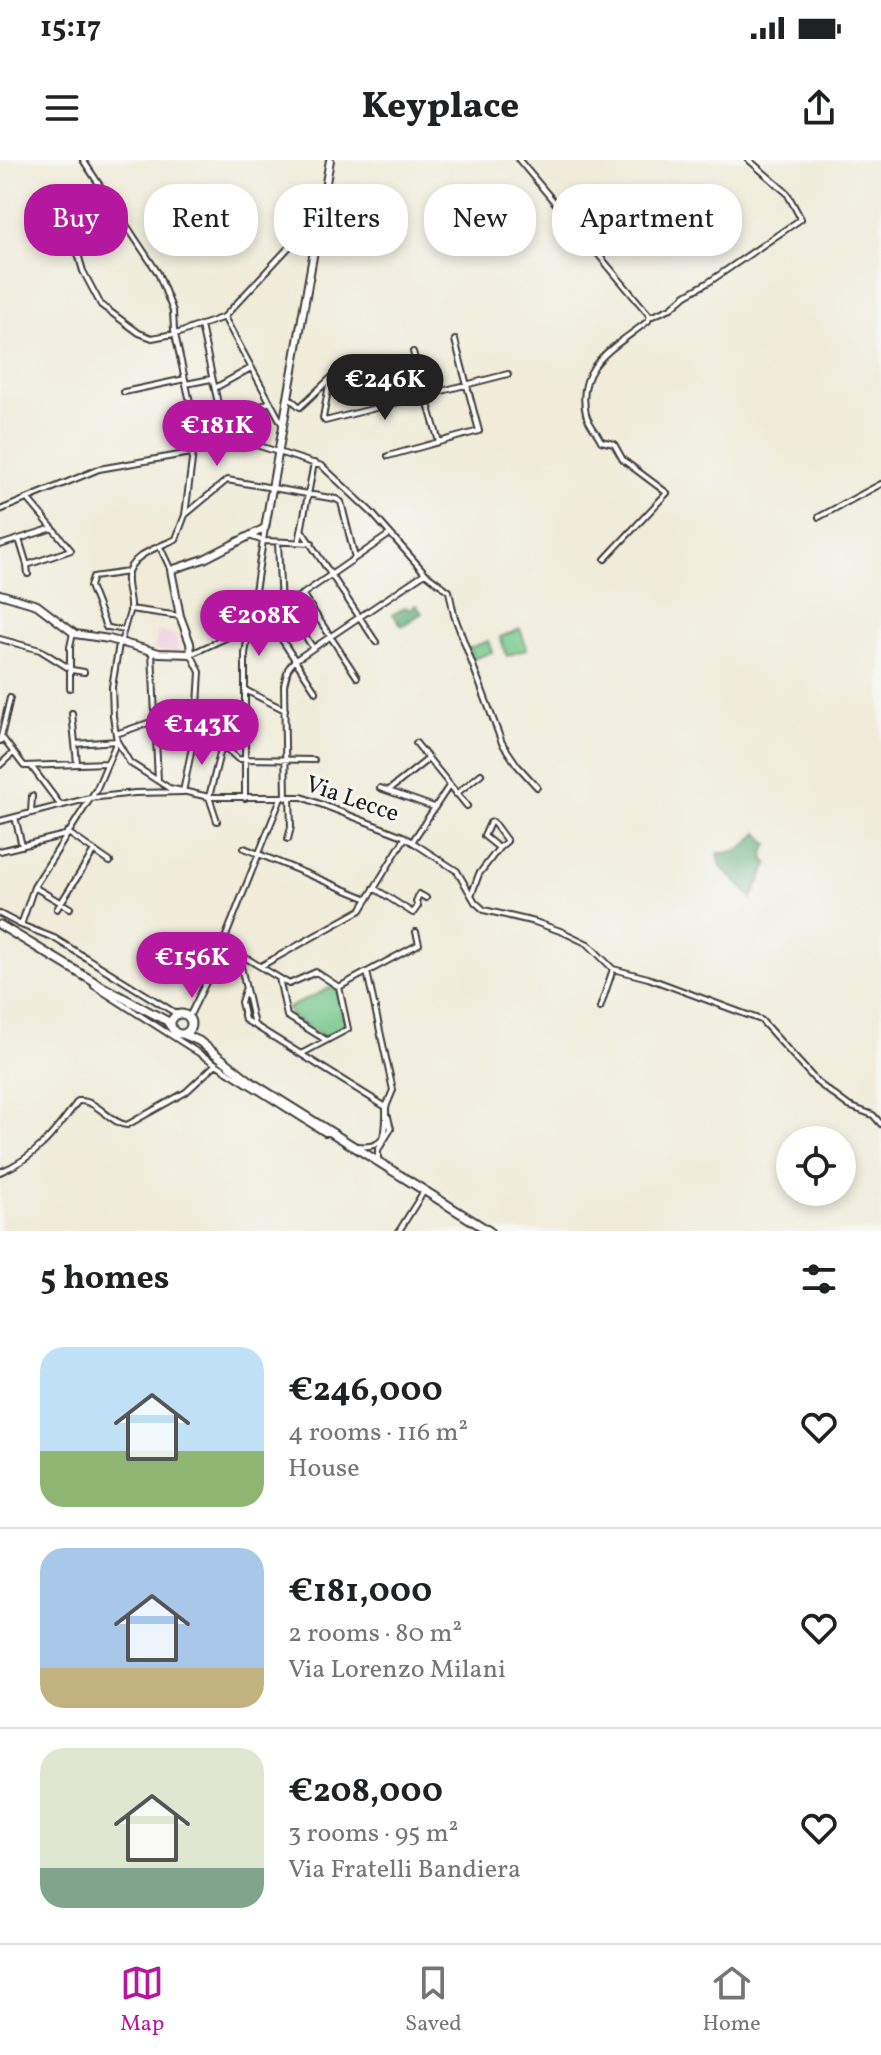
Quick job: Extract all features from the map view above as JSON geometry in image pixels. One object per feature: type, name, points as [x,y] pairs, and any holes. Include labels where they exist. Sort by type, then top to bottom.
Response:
[{"type":"main road","points":[[0,926],[156,1015],[174,1033],[199,1041],[254,1084],[328,1133],[489,1231]]},
{"type":"main road","points":[[156,1015],[181,1016],[199,1041]]},
{"type":"main road","points":[[174,1033],[181,1016]]},
{"type":"main road","points":[[174,1033],[191,1027]]},
{"type":"street","points":[[83,160],[158,273],[171,304],[196,429],[185,515],[176,539],[144,554],[128,572],[93,577],[90,586],[106,627],[124,630]]},
{"type":"street","points":[[325,184],[330,160]]},
{"type":"street","points":[[519,160],[650,317]]},
{"type":"street","points":[[605,559],[667,493],[623,460],[614,444],[601,441],[586,415],[585,390],[590,370],[650,317],[671,308],[801,219],[787,193],[749,160]]},
{"type":"street","points":[[79,256],[101,305],[139,333],[152,338],[176,334],[224,317],[280,256]]},
{"type":"street","points":[[245,798],[247,638],[312,256]]},
{"type":"street","points":[[224,317],[283,426]]},
{"type":"street","points":[[201,326],[226,440]]},
{"type":"street","points":[[388,456],[479,431],[455,340]]},
{"type":"street","points":[[413,352],[439,442]]},
{"type":"street","points":[[214,388],[251,368]]},
{"type":"street","points":[[288,397],[300,407],[331,377],[325,421],[508,374]]},
{"type":"street","points":[[124,392],[212,379]]},
{"type":"street","points":[[223,427],[269,402]]},
{"type":"street","points":[[194,437],[279,451],[326,468],[425,573],[449,591],[454,615],[502,743],[537,787]]},
{"type":"street","points":[[0,510],[99,469],[191,453]]},
{"type":"street","points":[[299,542],[314,463]]},
{"type":"street","points":[[185,515],[227,480],[341,502],[355,558]]},
{"type":"street","points":[[819,517],[881,484]]},
{"type":"street","points":[[27,565],[71,550],[28,499]]},
{"type":"street","points":[[0,545],[53,528]]},
{"type":"street","points":[[171,570],[204,559],[265,528]]},
{"type":"street","points":[[302,531],[376,642]]},
{"type":"street","points":[[0,594],[37,605],[73,633],[109,639],[152,652],[191,654],[241,632],[281,608],[390,534]]},
{"type":"street","points":[[249,537],[255,536],[264,541],[312,543]]},
{"type":"street","points":[[19,539],[28,574]]},
{"type":"street","points":[[278,542],[281,608]]},
{"type":"street","points":[[0,821],[91,798],[183,792],[197,723],[200,672],[191,654],[180,616],[171,570],[159,546]]},
{"type":"street","points":[[21,925],[34,887],[97,788],[117,741],[112,687],[119,644],[130,609],[128,572]]},
{"type":"street","points":[[288,839],[291,827],[286,798],[285,679],[288,669],[295,660],[425,573]]},
{"type":"street","points":[[303,594],[357,677]]},
{"type":"street","points":[[130,609],[180,616]]},
{"type":"street","points":[[313,648],[300,628],[282,640],[316,692]]},
{"type":"street","points":[[70,688],[73,633]]},
{"type":"street","points":[[229,635],[247,638]]},
{"type":"street","points":[[0,639],[40,650],[72,670],[84,672]]},
{"type":"street","points":[[152,652],[158,781]]},
{"type":"street","points":[[245,690],[285,710]]},
{"type":"street","points":[[10,698],[0,739],[20,765],[107,763]]},
{"type":"street","points":[[0,708],[6,715]]},
{"type":"street","points":[[72,713],[77,763]]},
{"type":"street","points":[[116,734],[154,721]]},
{"type":"street","points":[[155,728],[197,723],[238,759],[314,760]]},
{"type":"street","points":[[75,744],[117,741]]},
{"type":"street","name":"Via Lecce","points":[[117,741],[130,763],[183,792],[209,797],[314,801],[405,838],[457,871],[472,893]]},
{"type":"street","points":[[416,743],[467,806]]},
{"type":"street","points":[[217,821],[209,797],[222,745]]},
{"type":"street","points":[[0,765],[13,753]]},
{"type":"street","points":[[389,790],[428,759]]},
{"type":"street","points":[[30,765],[61,806]]},
{"type":"street","points":[[456,794],[481,774]]},
{"type":"street","points":[[412,842],[449,786]]},
{"type":"street","points":[[380,788],[434,807]]},
{"type":"street","points":[[31,813],[32,796]]},
{"type":"street","points":[[0,914],[54,938],[181,1016],[195,1009],[259,854],[286,798]]},
{"type":"street","points":[[15,817],[22,846]]},
{"type":"street","points":[[499,848],[484,836],[493,822],[507,841],[479,874],[472,893],[475,902],[484,910],[535,922],[576,937],[588,944],[613,969],[648,978],[761,1020],[818,1083],[849,1106],[873,1115],[881,1124]]},
{"type":"street","points":[[0,851],[66,833],[110,862]]},
{"type":"street","points":[[261,966],[358,912],[405,838]]},
{"type":"street","points":[[244,848],[368,899]]},
{"type":"street","points":[[57,909],[94,851]]},
{"type":"street","points":[[34,887],[70,908]]},
{"type":"street","points":[[374,888],[413,913],[418,906],[419,894],[426,898]]},
{"type":"street","points":[[0,926],[328,1133]]},
{"type":"street","points":[[339,987],[419,944],[416,932]]},
{"type":"street","points":[[223,944],[289,984],[316,972],[339,987],[348,1029],[301,1054]]},
{"type":"street","points":[[238,953],[254,1025],[386,1110],[391,1129],[378,1150],[368,1156]]},
{"type":"street","points":[[600,1008],[613,969]]},
{"type":"street","points":[[367,972],[393,1090],[386,1110],[386,1132],[368,1156]]},
{"type":"street","points":[[279,978],[287,1016],[326,1040]]},
{"type":"street","points":[[0,1172],[31,1156],[64,1124],[78,1101],[87,1101],[120,1125],[128,1125],[186,1092],[216,1064]]},
{"type":"street","points":[[351,1146],[372,1147]]},
{"type":"street","points":[[378,1150],[378,1162]]},
{"type":"street","points":[[399,1231],[424,1191]]},
{"type":"street","points":[[469,1231],[474,1222]]},
{"type":"shaded area","points":[[158,631],[177,635],[179,653],[154,650]]},
{"type":"green space","points":[[416,605],[422,613],[402,626],[393,614]]},
{"type":"green space","points":[[520,629],[527,649],[507,656],[500,637]]},
{"type":"green space","points":[[488,641],[492,652],[473,659],[469,648]]},
{"type":"green space","points":[[758,833],[768,844],[764,860],[768,864],[752,898],[721,867],[718,853],[741,848]]},
{"type":"green space","points":[[332,987],[338,990],[345,1027],[325,1037],[290,1015],[288,1008]]}]
